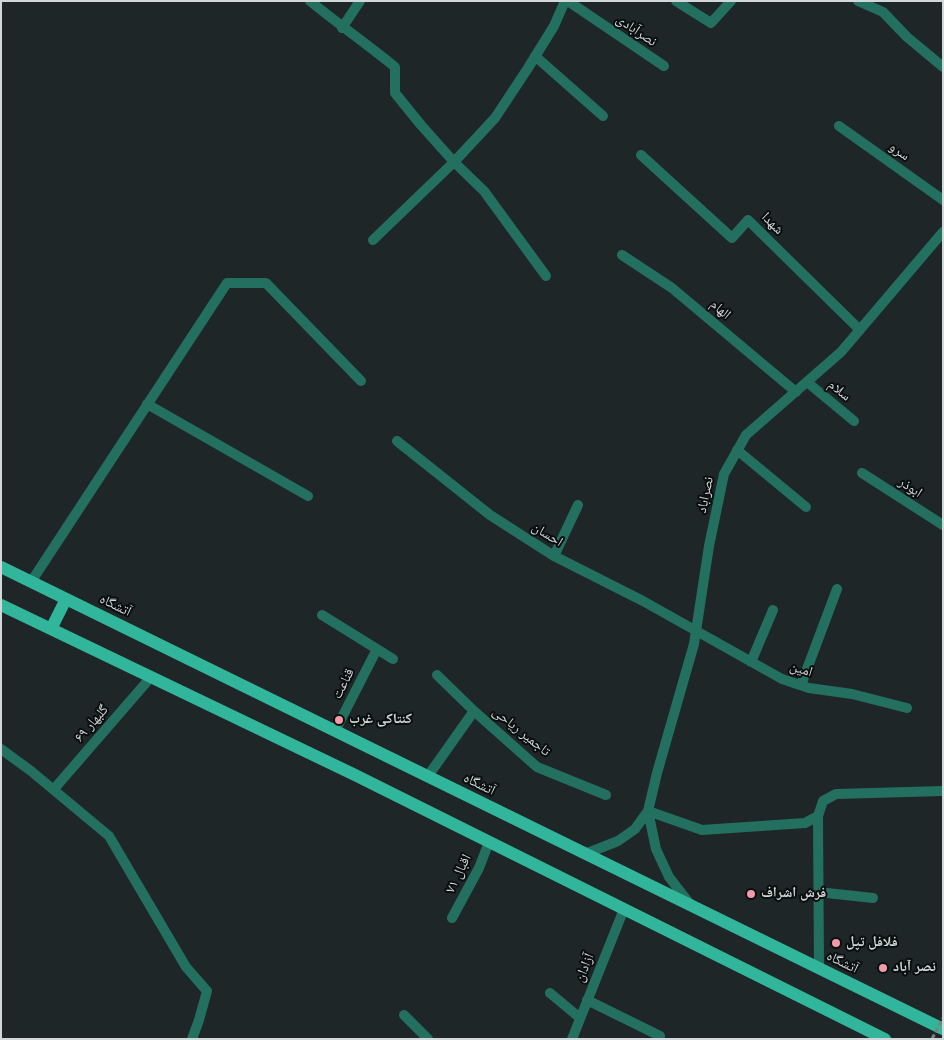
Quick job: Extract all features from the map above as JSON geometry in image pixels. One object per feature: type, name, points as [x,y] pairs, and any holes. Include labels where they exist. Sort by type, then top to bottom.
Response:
[{"type":"main road","name":"آتشگاه","points":[[1,567],[943,1029]]},
{"type":"main road","points":[[51,629],[66,599]]},
{"type":"main road","points":[[1,605],[489,842],[885,1039]]},
{"type":"street","points":[[310,1],[342,28],[395,67],[395,94],[454,162],[484,191],[546,276]]},
{"type":"street","points":[[342,28],[360,1]]},
{"type":"street","points":[[373,240],[454,162],[495,118],[554,26],[566,1]]},
{"type":"street","name":"نصرآبادی","points":[[566,1],[664,66]]},
{"type":"street","points":[[676,1],[711,23],[731,1]]},
{"type":"street","points":[[858,1],[883,12],[908,37],[943,67]]},
{"type":"street","points":[[535,56],[603,116]]},
{"type":"street","name":"سرو","points":[[839,126],[943,200]]},
{"type":"street","name":"شهدا","points":[[641,155],[732,238],[748,220],[860,330]]},
{"type":"street","name":"نصراباد","points":[[648,811],[694,644],[709,546],[724,474],[746,435],[841,352],[943,232]]},
{"type":"street","name":"الهام","points":[[622,255],[672,288],[796,392]]},
{"type":"street","points":[[31,582],[227,283],[266,283],[361,381]]},
{"type":"street","name":"سلام","points":[[807,382],[854,421]]},
{"type":"street","points":[[147,404],[308,496]]},
{"type":"street","name":"احسان","points":[[397,441],[490,515],[554,556],[643,601],[696,631]]},
{"type":"street","points":[[737,450],[806,507]]},
{"type":"street","name":"ابوذر","points":[[862,473],[943,526]]},
{"type":"street","points":[[554,556],[578,506]]},
{"type":"street","points":[[801,685],[837,589]]},
{"type":"street","points":[[751,662],[773,610]]},
{"type":"street","points":[[322,615],[393,659]]},
{"type":"street","name":"امین","points":[[696,631],[782,679],[801,685],[852,694],[907,708]]},
{"type":"street","name":"قناعت","points":[[335,731],[377,649]]},
{"type":"street","name":"تاجمیر ریاحی","points":[[438,675],[474,712],[538,766],[606,795]]},
{"type":"street","name":"۶۹ گلبهار","points":[[54,789],[151,677]]},
{"type":"street","name":"تاجمیر ریاحی","points":[[428,776],[474,712]]},
{"type":"street","points":[[1,749],[54,789],[109,836],[186,967],[206,991],[192,1039]]},
{"type":"street","points":[[819,968],[818,816],[823,801],[836,794],[943,791]]},
{"type":"street","points":[[648,811],[702,830],[805,823],[818,816]]},
{"type":"street","points":[[585,854],[618,841],[635,830],[648,811]]},
{"type":"street","points":[[648,811],[656,849],[669,877],[692,906]]},
{"type":"street","name":"۷۱ اقبال","points":[[452,918],[479,868],[489,842]]},
{"type":"street","points":[[818,892],[873,898]]},
{"type":"street","name":"آزادان","points":[[572,1039],[624,909]]},
{"type":"street","points":[[550,993],[580,1018]]},
{"type":"street","points":[[587,1000],[660,1036]]},
{"type":"street","points":[[404,1015],[428,1039]]},
{"type":"path","points":[[932,1039],[943,1018]]},
{"type":"place","name":"کنتاکی غرب","points":[[339,720]]},
{"type":"place","name":"فرش اشراف","points":[[751,894]]},
{"type":"place","name":"فلافل تپل","points":[[836,943]]},
{"type":"place","name":"نصر آباد","points":[[883,968]]}]
